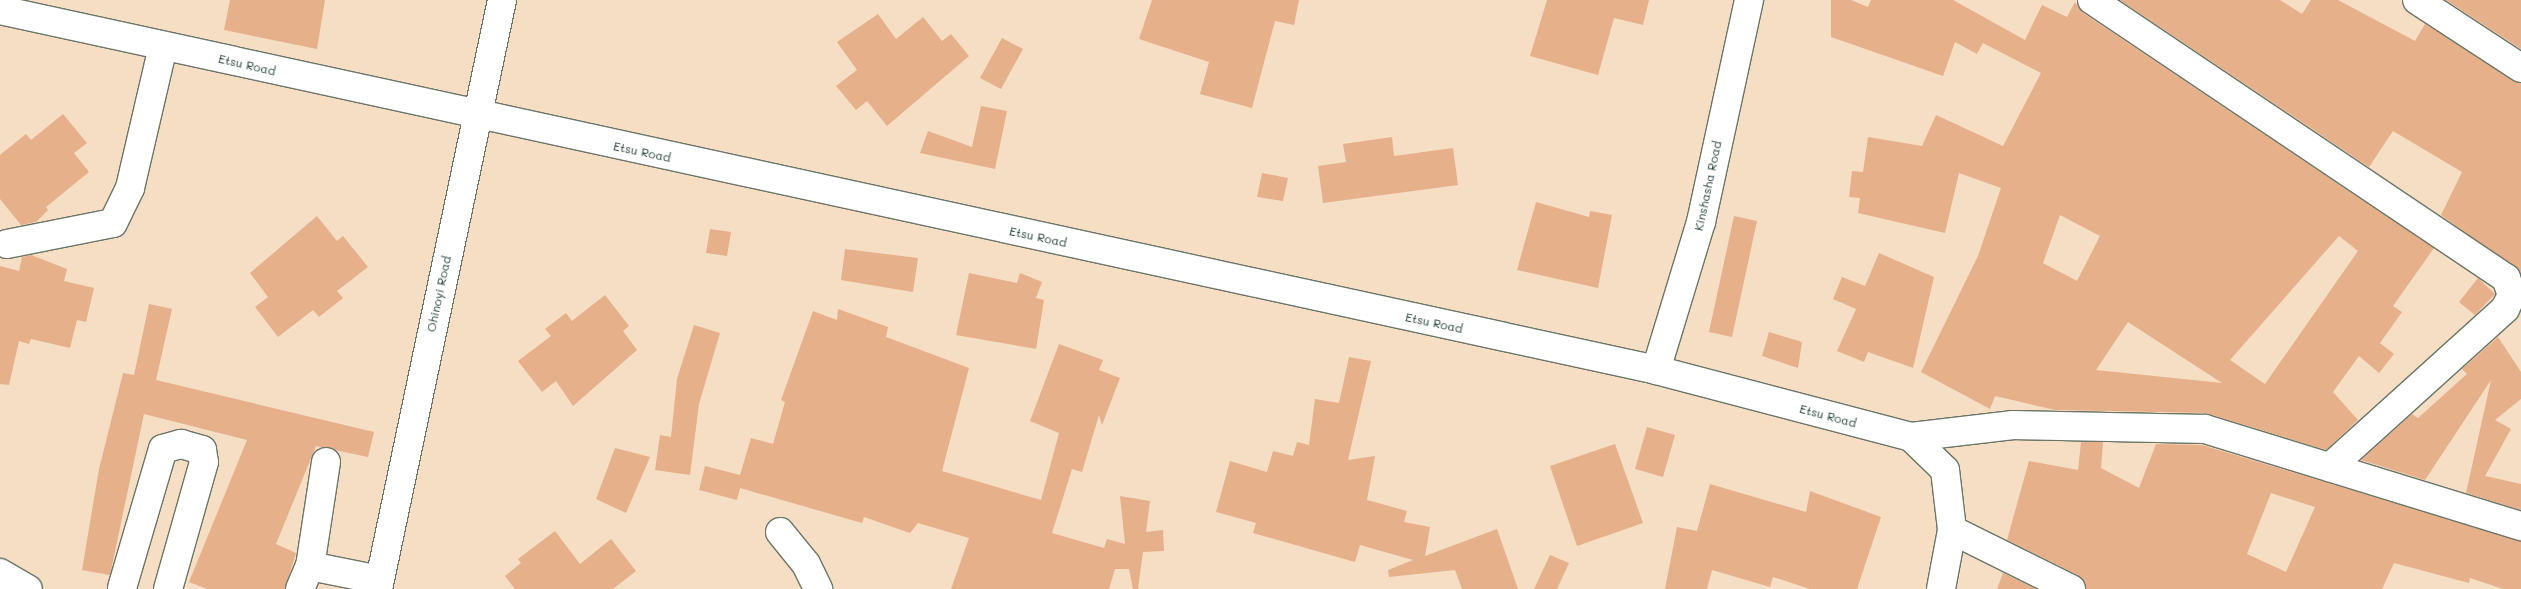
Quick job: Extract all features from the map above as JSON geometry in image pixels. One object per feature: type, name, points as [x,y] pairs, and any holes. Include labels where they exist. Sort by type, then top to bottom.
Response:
[{"type":"street","name":"Ohinoyi Road","points":[[379,584],[502,0]]},
{"type":"street","name":"Kinshasha Road","points":[[1656,370],[1701,222],[1749,0]]},
{"type":"street","points":[[2092,0],[2479,257],[2506,278],[2516,296],[2505,309],[2330,467]]},
{"type":"street","points":[[2417,0],[2521,68]]},
{"type":"street","name":"Etsu Road","points":[[0,10],[476,117],[1656,370],[1910,437],[1945,470],[1952,530],[1941,589]]},
{"type":"street","points":[[7,244],[113,222],[130,188],[163,46]]},
{"type":"street","points":[[1910,437],[2013,425],[2205,429],[2521,526]]},
{"type":"street","points":[[118,587],[163,449],[181,444],[202,450],[204,462],[168,589]]},
{"type":"street","points":[[326,462],[305,577],[379,584]]},
{"type":"street","points":[[1952,530],[2071,589]]},
{"type":"street","points":[[780,532],[806,564],[818,589]]},
{"type":"street","points":[[0,574],[28,589]]},
{"type":"building","points":[[230,0],[325,0],[317,49],[224,30]]},
{"type":"building","points":[[1152,0],[1299,0],[1294,25],[1275,21],[1252,108],[1200,94],[1209,62],[1139,39]]},
{"type":"building","points":[[1547,0],[1649,0],[1643,25],[1614,18],[1598,75],[1530,56]]},
{"type":"building","points":[[1831,0],[1851,0],[1868,7],[1871,0],[1953,0],[2025,40],[2042,5],[2067,17],[2075,2],[2083,13],[2434,248],[2393,306],[2402,312],[2380,343],[2394,354],[2379,373],[2359,356],[2333,392],[2358,420],[2326,450],[2206,413],[2055,410],[1995,396],[1990,409],[1921,372],[1978,256],[2001,188],[1959,173],[1945,233],[1858,213],[1860,198],[1849,197],[1852,171],[1863,172],[1868,137],[1922,146],[1936,115],[2003,146],[2041,73],[1983,43],[1977,54],[1955,42],[1943,76],[1831,37]],"holes":[[[2060,215],[2100,236],[2077,281],[2043,263]],[[2339,236],[2358,251],[2265,384],[2230,360]],[[2128,322],[2222,383],[2096,370]]]},
{"type":"building","points":[[2120,0],[2280,0],[2302,14],[2311,0],[2338,0],[2415,41],[2425,24],[2521,83],[2521,274],[2441,215],[2462,172],[2393,131],[2369,167]]},
{"type":"building","points":[[2446,0],[2521,0],[2521,49]]},
{"type":"building","points":[[878,14],[896,39],[923,17],[942,41],[951,34],[969,56],[887,126],[867,101],[856,110],[836,86],[857,70],[837,42]]},
{"type":"building","points":[[1002,38],[1023,49],[1001,89],[980,78]]},
{"type":"building","points":[[981,106],[1007,111],[995,169],[920,153],[928,131],[972,147]]},
{"type":"building","points":[[63,114],[87,143],[74,153],[89,172],[46,207],[48,210],[36,222],[21,225],[0,199],[0,155],[26,134],[31,140]]},
{"type":"building","points":[[1392,137],[1394,156],[1453,148],[1458,185],[1323,203],[1318,166],[1346,162],[1343,144]]},
{"type":"building","points":[[1262,173],[1288,178],[1283,201],[1257,197]]},
{"type":"building","points":[[1536,202],[1589,217],[1590,211],[1612,215],[1598,288],[1517,270]]},
{"type":"building","points":[[317,216],[337,241],[343,236],[368,267],[337,291],[343,298],[319,317],[313,310],[278,337],[255,307],[268,297],[250,273]]},
{"type":"building","points":[[1734,216],[1757,221],[1732,337],[1709,332]]},
{"type":"building","points":[[710,229],[731,232],[727,256],[706,253]]},
{"type":"building","points":[[845,249],[918,258],[913,292],[841,280]]},
{"type":"building","points":[[1879,253],[1934,277],[1913,368],[1868,352],[1864,362],[1837,351],[1856,309],[1833,299],[1842,277],[1865,286]]},
{"type":"building","points":[[31,255],[67,269],[64,281],[94,288],[86,322],[77,320],[70,348],[31,339],[29,344],[19,341],[9,385],[0,384],[0,266],[19,271],[22,257]]},
{"type":"building","points":[[969,273],[1017,283],[1020,273],[1042,282],[1036,298],[1044,300],[1036,349],[956,335]]},
{"type":"building","points":[[2478,278],[2495,294],[2475,315],[2459,302]]},
{"type":"building","points":[[605,295],[629,326],[623,331],[637,350],[573,406],[556,381],[542,392],[518,361],[551,336],[545,329],[566,313],[572,321]]},
{"type":"building","points":[[149,304],[172,309],[156,380],[374,432],[368,457],[316,446],[276,544],[296,553],[285,589],[207,589],[189,582],[247,440],[144,414],[110,575],[82,570],[99,469],[123,373],[134,375]]},
{"type":"building","points":[[838,309],[888,327],[886,337],[969,368],[942,471],[1041,500],[1059,433],[1030,421],[1059,344],[1103,360],[1099,370],[1120,378],[1102,425],[1099,415],[1082,472],[1072,469],[1052,533],[1104,548],[1107,539],[1125,544],[1120,496],[1150,501],[1146,532],[1163,530],[1164,551],[1143,552],[1138,589],[1133,589],[1129,569],[1115,569],[1109,589],[951,589],[969,538],[918,523],[910,533],[864,517],[862,523],[740,488],[737,500],[699,490],[705,466],[740,475],[751,438],[773,444],[785,402],[781,400],[813,311],[837,320]]},
{"type":"building","points":[[694,325],[720,333],[699,404],[690,475],[655,470],[660,435],[671,437],[677,379]]},
{"type":"building","points":[[1769,332],[1802,342],[1798,368],[1762,356]]},
{"type":"building","points":[[2498,337],[2521,372],[2521,399],[2495,420],[2511,429],[2485,476],[2521,484],[2521,510],[2466,493],[2491,380],[2425,480],[2361,460],[2412,414],[2418,418],[2467,374],[2462,369]]},
{"type":"building","points":[[1349,357],[1371,361],[1348,460],[1375,456],[1367,500],[1407,511],[1404,522],[1430,527],[1425,556],[1497,529],[1518,589],[1462,589],[1455,570],[1389,577],[1388,570],[1413,560],[1360,545],[1355,562],[1253,533],[1256,523],[1216,512],[1230,461],[1267,472],[1273,451],[1293,456],[1297,442],[1309,445],[1315,399],[1339,403]]},
{"type":"building","points":[[1647,427],[1675,435],[1663,477],[1635,469]]},
{"type":"building","points":[[2081,442],[2103,442],[2101,468],[2139,488],[2156,444],[2202,445],[2521,541],[2521,589],[2503,589],[2470,578],[2469,583],[2394,563],[2382,589],[2086,589],[2078,575],[2007,540],[2029,461],[2078,470]],"holes":[[[2271,493],[2315,507],[2286,572],[2247,554]]]},
{"type":"building","points":[[1615,444],[1643,523],[1577,546],[1550,466]]},
{"type":"building","points":[[615,448],[650,457],[626,513],[596,499]]},
{"type":"building","points":[[1710,484],[1806,512],[1810,491],[1881,517],[1857,589],[1810,589],[1773,577],[1770,587],[1712,570],[1707,589],[1665,589],[1677,527],[1697,531]]},
{"type":"building","points":[[555,531],[580,564],[611,539],[636,571],[613,589],[515,589],[505,576],[521,563],[518,559]]},
{"type":"building","points":[[1550,555],[1569,563],[1557,589],[1534,589]]},
{"type":"building","points":[[2003,573],[2036,589],[1997,589]]}]
